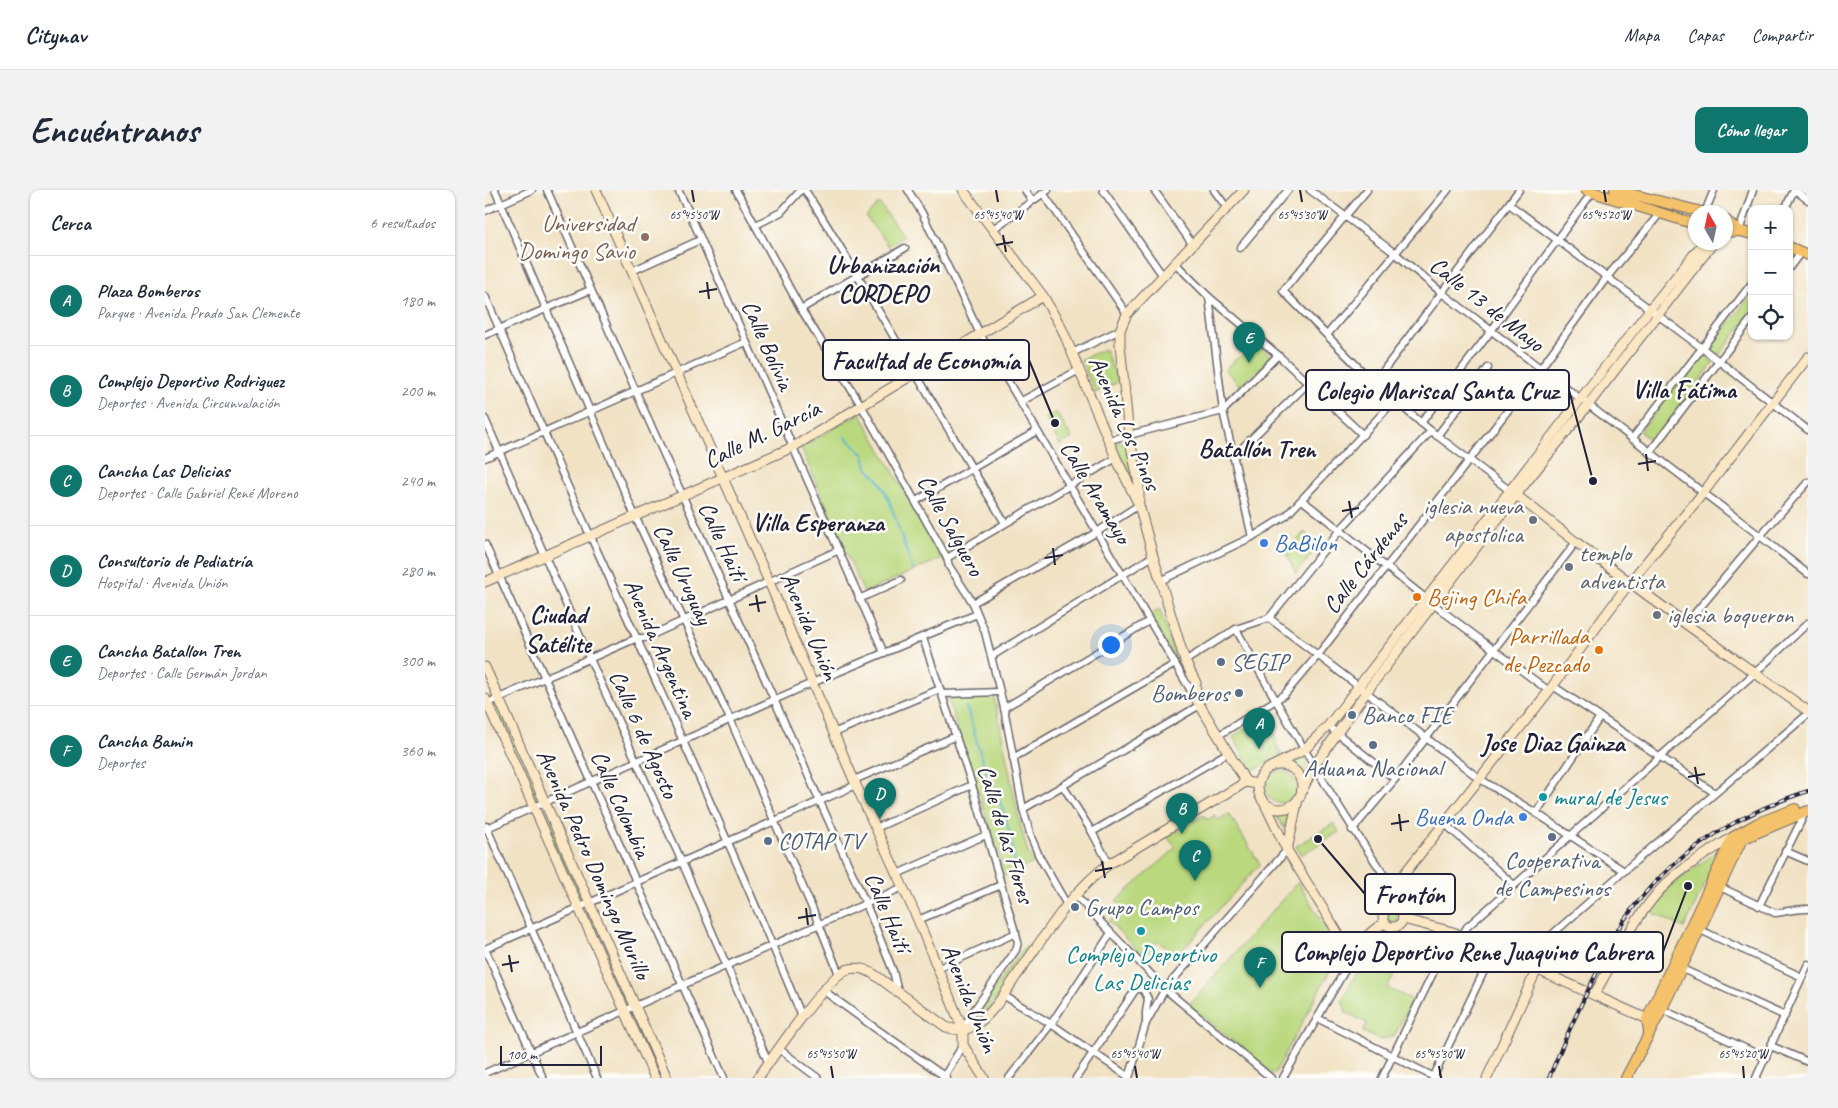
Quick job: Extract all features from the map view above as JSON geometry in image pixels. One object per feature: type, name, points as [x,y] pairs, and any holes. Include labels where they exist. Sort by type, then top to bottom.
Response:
[{"type":"main road","name":"Avenida Unión","points":[[596,190],[769,582],[833,733],[903,887],[963,1030],[963,1046],[984,1078]]},
{"type":"main road","name":"Avenida Los Pinos","points":[[963,190],[1043,296],[1062,329],[1116,458],[1139,506],[1185,661],[1196,683],[1198,701]]},
{"type":"main road","points":[[1139,506],[1139,484],[1129,436],[1119,344],[1120,330],[1127,314],[1244,190]]},
{"type":"main road","points":[[1615,190],[1688,208]]},
{"type":"main road","points":[[1591,191],[1688,222]]},
{"type":"main road","points":[[1733,226],[1739,231]]},
{"type":"main road","points":[[1733,231],[1748,233]]},
{"type":"main road","points":[[1793,248],[1805,253]]},
{"type":"main road","points":[[1513,493],[1588,405],[1698,250]]},
{"type":"main road","points":[[1264,802],[1275,809],[1282,809],[1289,807],[1300,795],[1314,766],[1363,689],[1513,493],[1581,399],[1707,250]]},
{"type":"main road","name":"Calle M. García","points":[[485,582],[793,447],[1043,296]]},
{"type":"main road","points":[[1395,907],[1393,888],[1551,688],[1629,582],[1703,493],[1808,356]]},
{"type":"main road","points":[[1513,493],[1629,582],[1756,672],[1808,712]]},
{"type":"main road","name":"Avenida Pedro Domingo Murillo","points":[[485,667],[667,1078]]},
{"type":"main road","points":[[1363,689],[1304,750],[1265,770],[1261,774],[1258,784],[1259,794],[1287,850],[1344,943],[1356,951],[1370,931],[1384,923]]},
{"type":"main road","name":"Calle Aramayo","points":[[1198,701],[1246,782]]},
{"type":"main road","name":"Avenida Pedro Domingo Murillo","points":[[486,702],[655,1078]]},
{"type":"main road","points":[[1275,765],[1282,765],[1295,771],[1302,784],[1287,850]]},
{"type":"main road","points":[[758,1078],[824,990],[839,974],[846,970],[866,969],[946,1027],[963,1030],[974,1026],[983,1019],[1003,995],[1067,905],[1092,876],[1246,782],[1258,784]]},
{"type":"main road","points":[[1594,995],[1635,924],[1655,896],[1677,875],[1698,859],[1758,823],[1807,811]]},
{"type":"main road","points":[[1715,885],[1742,840],[1807,811]]},
{"type":"main road","points":[[1626,1078],[1657,1007],[1715,885],[1733,837]]},
{"type":"main road","points":[[1389,907],[1395,907],[1402,912],[1403,919],[1396,927],[1390,927],[1384,923],[1382,916],[1389,907]]},
{"type":"main road","points":[[1403,919],[1453,932],[1594,995],[1650,1024]]},
{"type":"main road","points":[[1487,1078],[1537,970]]},
{"type":"street","name":"Calle Uruguay","points":[[495,190],[589,412],[635,516],[730,719],[839,974]]},
{"type":"street","points":[[485,211],[532,190]]},
{"type":"street","name":"Calle Haití","points":[[547,190],[866,904],[893,971],[898,992]]},
{"type":"street","name":"Calle Bolivia","points":[[678,190],[884,653]]},
{"type":"street","name":"Calle Salguero","points":[[736,190],[801,309],[861,405],[916,501],[947,558],[949,566],[973,603],[992,656],[1023,809],[1031,837],[1039,856],[1067,905]]},
{"type":"street","points":[[757,226],[781,212],[801,190]]},
{"type":"street","points":[[805,190],[859,276],[1005,523]]},
{"type":"street","name":"Calle Aramayo","points":[[908,190],[922,213],[980,334],[1121,575],[1198,701]]},
{"type":"street","points":[[1025,190],[1032,201]]},
{"type":"street","points":[[1103,190],[1163,276]]},
{"type":"street","points":[[1154,190],[1193,245]]},
{"type":"street","points":[[1214,190],[1227,208]]},
{"type":"street","points":[[1240,248],[1288,190]]},
{"type":"street","name":"Calle 13 de Mayo","points":[[1310,190],[1396,254],[1442,294],[1808,574]]},
{"type":"street","points":[[1367,190],[1283,291],[1374,382],[1434,434],[1513,493]]},
{"type":"street","points":[[1327,335],[1448,190]]},
{"type":"street","points":[[1374,382],[1519,190]]},
{"type":"street","points":[[1708,205],[1714,190]]},
{"type":"street","points":[[1739,231],[1753,190]]},
{"type":"street","points":[[1787,205],[1795,190],[1808,200]]},
{"type":"street","points":[[1421,423],[1491,331],[1591,191]]},
{"type":"street","points":[[993,229],[1045,192],[1127,314]]},
{"type":"street","name":"Calle Cárdenas","points":[[1219,735],[1276,701],[1318,655],[1540,369],[1607,277],[1667,203]]},
{"type":"street","points":[[1509,204],[1808,430]]},
{"type":"street","points":[[632,271],[700,240]]},
{"type":"street","points":[[801,309],[905,248]]},
{"type":"street","points":[[1793,264],[1805,253]]},
{"type":"street","points":[[1176,264],[1209,297],[1278,354],[1363,435]]},
{"type":"street","points":[[1632,439],[1748,288]]},
{"type":"street","points":[[485,336],[591,290]]},
{"type":"street","name":"Avenida Argentina","points":[[485,296],[544,433],[773,945],[802,1017]]},
{"type":"street","points":[[1209,297],[1223,411],[1252,537]]},
{"type":"street","points":[[1649,453],[1748,323]]},
{"type":"street","points":[[1072,353],[1120,330]]},
{"type":"street","points":[[485,458],[746,342]]},
{"type":"street","points":[[1109,440],[1223,411],[1278,354]]},
{"type":"street","points":[[1185,661],[1237,630],[1269,618],[1340,530],[1434,434],[1488,368]]},
{"type":"street","points":[[1020,402],[1079,370]]},
{"type":"street","points":[[1233,457],[1308,383]]},
{"type":"street","points":[[1160,581],[1252,537],[1287,516],[1395,400]]},
{"type":"street","name":"Calle 6 de Agosto","points":[[485,419],[590,659],[682,862],[769,1064]]},
{"type":"street","points":[[916,501],[1037,431]]},
{"type":"street","points":[[947,558],[1116,458]]},
{"type":"street","points":[[1686,624],[1808,482]]},
{"type":"street","points":[[1302,500],[1430,601],[1494,648],[1551,688],[1715,793]]},
{"type":"street","points":[[973,603],[1139,506]]},
{"type":"street","points":[[1352,830],[1395,779],[1576,542]]},
{"type":"street","name":"Calle Colombia","points":[[485,544],[681,986],[724,1078]]},
{"type":"street","points":[[486,702],[637,638],[645,638],[839,550]]},
{"type":"street","points":[[992,656],[1153,556]]},
{"type":"street","points":[[859,599],[901,580]]},
{"type":"street","points":[[597,1078],[486,827],[534,808],[775,699],[977,614]]},
{"type":"street","points":[[1269,618],[1479,779],[1536,813],[1624,871]]},
{"type":"street","points":[[1004,708],[1149,621]]},
{"type":"street","points":[[1462,936],[1467,927],[1756,672],[1808,623]]},
{"type":"street","points":[[1237,630],[1304,750],[1352,830],[1393,888]]},
{"type":"street","name":"Calle de las Flores","points":[[923,638],[972,785],[1018,942],[1016,950],[970,1016],[963,1030]]},
{"type":"street","points":[[1013,758],[1175,664]]},
{"type":"street","points":[[833,733],[941,692],[1000,692]]},
{"type":"street","points":[[1023,809],[1198,701]]},
{"type":"street","points":[[1521,962],[1808,712]]},
{"type":"street","points":[[1536,813],[1599,717]]},
{"type":"street","points":[[1328,726],[1395,779]]},
{"type":"street","points":[[543,1078],[485,949],[819,802],[855,782],[956,736]]},
{"type":"street","points":[[1092,832],[1229,752]]},
{"type":"street","points":[[876,828],[972,785]]},
{"type":"street","points":[[1063,786],[1092,832],[1109,864]]},
{"type":"street","points":[[1759,906],[1785,851],[1807,811]]},
{"type":"street","points":[[1445,824],[1514,885]]},
{"type":"street","points":[[897,874],[986,836]]},
{"type":"street","points":[[1003,995],[1051,1024],[1129,1077],[1147,1023],[1165,989],[1287,850]]},
{"type":"street","points":[[1785,851],[1808,861]]},
{"type":"street","points":[[917,920],[1001,885]]},
{"type":"street","points":[[1715,885],[1775,913],[1799,908],[1808,909]]},
{"type":"street","points":[[485,1072],[903,887]]},
{"type":"street","points":[[1075,895],[1165,989],[1271,1078]]},
{"type":"street","points":[[1695,928],[1802,977]]},
{"type":"street","points":[[1382,1078],[1453,932]]},
{"type":"street","points":[[937,969],[1016,933]]},
{"type":"street","points":[[1009,1078],[1051,1024],[1111,933]]},
{"type":"street","points":[[1317,1018],[1434,1078],[1494,950]]},
{"type":"street","points":[[1283,1078],[1356,951]]},
{"type":"street","points":[[1756,1078],[1808,964]]},
{"type":"street","points":[[1677,967],[1785,1016]]},
{"type":"street","points":[[1076,1078],[1136,989],[1143,989],[1147,996],[1147,1023]]},
{"type":"street","points":[[824,990],[945,1077],[963,1046]]},
{"type":"street","points":[[1657,1007],[1766,1058]]},
{"type":"street","points":[[1771,1046],[1808,1062]]},
{"type":"street","points":[[779,1049],[818,1078]]},
{"type":"green space","points":[[879,203],[903,236],[888,246],[866,217]]},
{"type":"green space","points":[[1748,299],[1748,317],[1719,355],[1710,348]]},
{"type":"green space","points":[[1256,342],[1272,357],[1240,386],[1225,369]]},
{"type":"green space","points":[[1105,349],[1118,382],[1095,393],[1081,359]]},
{"type":"green space","points":[[1702,353],[1714,362],[1653,442],[1640,432]]},
{"type":"green space","points":[[1056,412],[1072,438],[1060,445],[1045,418]]},
{"type":"green space","points":[[860,413],[942,558],[864,593],[801,448]]},
{"type":"green space","points":[[1119,441],[1126,444],[1134,478],[1131,480],[1115,443]]},
{"type":"green space","points":[[1304,532],[1320,544],[1296,574],[1287,554]]},
{"type":"green space","points":[[1160,609],[1177,664],[1150,615]]},
{"type":"green space","points":[[994,696],[1019,819],[1028,853],[1034,863],[1006,874],[1003,879],[1000,870],[1002,864],[947,697]]},
{"type":"green space","points":[[498,706],[539,797],[534,799],[493,708]]},
{"type":"green space","points":[[1263,715],[1277,739],[1275,743],[1282,754],[1252,771],[1233,737]]},
{"type":"green space","points":[[1300,757],[1305,758],[1308,762],[1303,775],[1288,763]]},
{"type":"green space","points":[[1281,771],[1287,772],[1292,776],[1296,781],[1296,793],[1292,798],[1287,802],[1281,803],[1275,802],[1270,798],[1266,793],[1265,787],[1266,781],[1270,776],[1275,772]]},
{"type":"green space","points":[[544,808],[585,900],[580,902],[539,811]]},
{"type":"green space","points":[[1291,811],[1284,828],[1274,812],[1279,814]]},
{"type":"green space","points":[[1229,814],[1260,864],[1177,956],[1158,941],[1143,957],[1109,921],[1122,907],[1116,901],[1176,848],[1167,837],[1204,815],[1207,820],[1215,815],[1218,820]]},
{"type":"green space","points":[[1334,823],[1339,832],[1301,855],[1296,846]]},
{"type":"green space","points":[[1723,847],[1684,928],[1649,911],[1664,891]]},
{"type":"green space","points":[[1298,882],[1340,952],[1274,1075],[1189,1005]]},
{"type":"green space","points":[[589,908],[630,1000],[625,1002],[584,911]]},
{"type":"green space","points":[[1394,911],[1397,912],[1397,922],[1390,923],[1387,922],[1386,915],[1387,912]]},
{"type":"green space","points":[[1375,940],[1402,940],[1408,942],[1391,973],[1394,975],[1387,988],[1413,1000],[1394,1036],[1380,1040],[1363,1032],[1367,1023],[1346,1012],[1342,1000]]},
{"type":"green space","points":[[1025,946],[1033,948],[987,1011],[982,1014],[975,1014]]},
{"type":"green space","points":[[635,1013],[664,1078],[658,1078],[630,1016]]},
{"type":"waterway","points":[[845,437],[864,455],[867,468],[879,480],[889,500],[913,570]]},
{"type":"waterway","points":[[966,707],[982,759],[1005,816],[1015,863]]},
{"type":"railway","points":[[1549,1078],[1611,941],[1631,910],[1651,886],[1673,865],[1723,829],[1750,814],[1808,791]]},
{"type":"place","name":"Universidad Domingo Savio","points":[[645,237]]},
{"type":"place","name":"Cancha Batallon Tren","points":[[1249,363]]},
{"type":"place","name":"Facultad de Economía","points":[[1055,423]]},
{"type":"place","name":"Colegio Mariscal Santa Cruz","points":[[1593,481]]},
{"type":"place","name":"iglesia nueva apostolica","points":[[1533,520]]},
{"type":"place","name":"BaBilon","points":[[1264,543]]},
{"type":"place","name":"templo adventista","points":[[1569,567]]},
{"type":"place","name":"Bejing Chifa","points":[[1417,597]]},
{"type":"place","name":"iglesia boqueron","points":[[1657,615]]},
{"type":"place","name":"Parrillada de Pezcado","points":[[1599,650]]},
{"type":"place","name":"SEGIP","points":[[1221,662]]},
{"type":"place","name":"Bomberos","points":[[1239,693]]},
{"type":"place","name":"Banco FIE","points":[[1352,715]]},
{"type":"place","name":"Aduana Nacional","points":[[1373,745]]},
{"type":"place","name":"Plaza Bomberos","points":[[1259,749]]},
{"type":"place","name":"mural de Jesus","points":[[1543,797]]},
{"type":"place","name":"Buena Onda","points":[[1523,817]]},
{"type":"place","name":"Consultorio de Pediatría","points":[[880,819]]},
{"type":"place","name":"Complejo Deportivo Rodriguez","points":[[1182,834]]},
{"type":"place","name":"Cooperativa de Campesinos","points":[[1552,837]]},
{"type":"place","name":"Frontón","points":[[1318,839]]},
{"type":"place","name":"COTAP TV","points":[[768,841]]},
{"type":"place","name":"Cancha Las Delicias","points":[[1195,881]]},
{"type":"place","name":"Complejo Deportivo Rene Juaquino Cabrera","points":[[1688,886]]},
{"type":"place","name":"Grupo Campos","points":[[1075,907]]},
{"type":"place","name":"Complejo Deportivo Las Delicias","points":[[1141,931]]},
{"type":"place","name":"Cancha Bamin","points":[[1260,988]]},
{"type":"district","name":"Urbanización CORDEPO","points":[[883,278]]},
{"type":"district","name":"Villa Fátima","points":[[1684,389]]},
{"type":"district","name":"Batallón Tren","points":[[1257,448]]},
{"type":"district","name":"Villa Esperanza","points":[[818,522]]},
{"type":"district","name":"Ciudad Satélite","points":[[558,628]]},
{"type":"district","name":"Jose Diaz Gainza","points":[[1553,742]]}]
